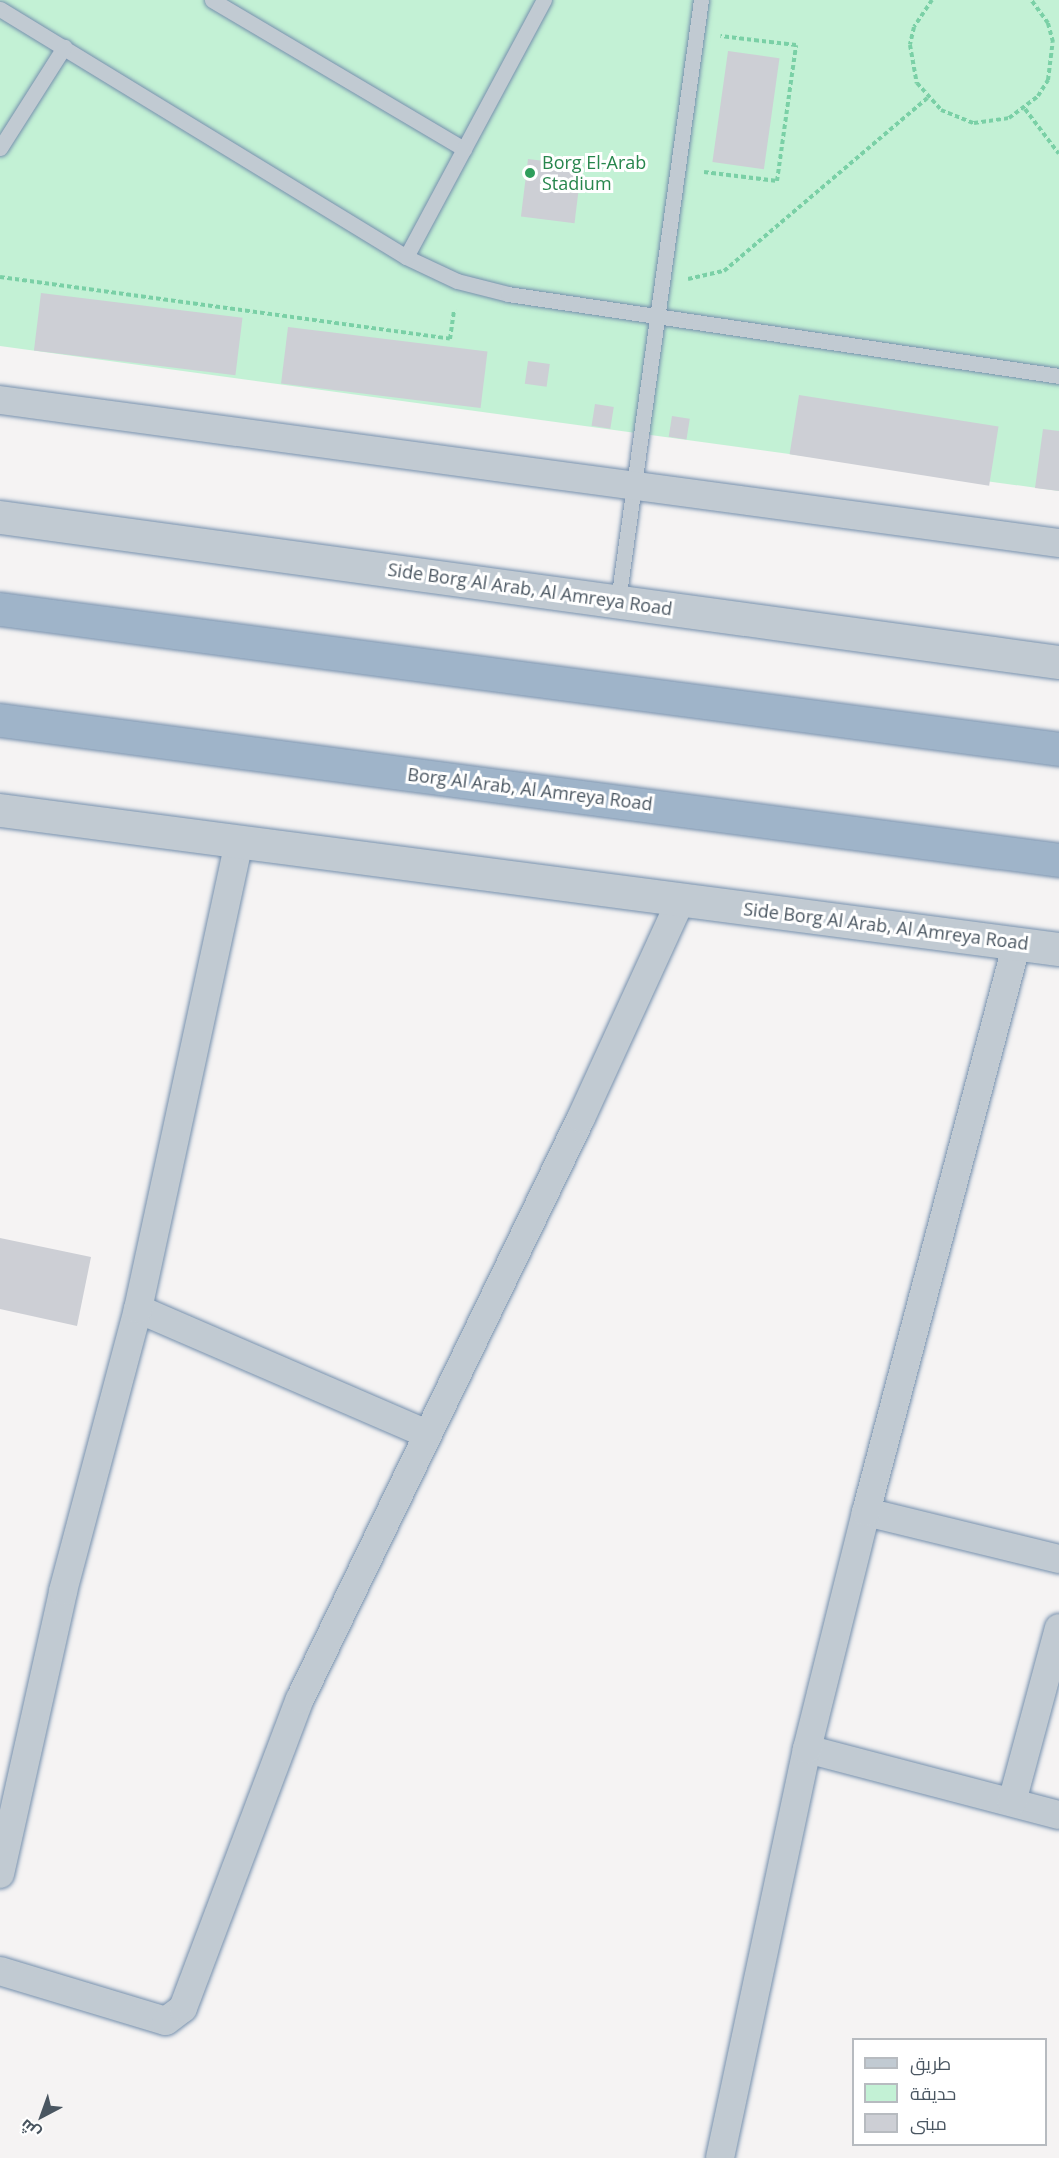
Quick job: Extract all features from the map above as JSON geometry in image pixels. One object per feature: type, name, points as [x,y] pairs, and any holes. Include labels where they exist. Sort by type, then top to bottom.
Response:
[{"type":"highway","points":[[0,609],[1059,749]]},
{"type":"highway","name":"Borg Al Arab, Al Amreya Road","points":[[0,720],[1059,860]]},
{"type":"street","points":[[0,400],[634,488],[1059,543]]},
{"type":"street","name":"Side Borg Al Arab, Al Amreya Road","points":[[0,517],[1059,662]]},
{"type":"street","name":"Side Borg Al Arab, Al Amreya Road","points":[[0,810],[1059,949]]},
{"type":"street","points":[[0,1874],[63,1591],[138,1309],[239,841]]},
{"type":"street","points":[[0,1971],[166,2021],[176,2017],[183,2008],[300,1699],[581,1118],[681,900]]},
{"type":"street","points":[[720,2158],[807,1749],[866,1512],[1017,944]]},
{"type":"street","points":[[138,1309],[427,1434]]},
{"type":"street","points":[[866,1512],[1059,1560]]},
{"type":"street","points":[[1012,1802],[1059,1628]]},
{"type":"street","points":[[807,1749],[1059,1815]]},
{"type":"lane","points":[[212,0],[464,149]]},
{"type":"lane","points":[[406,257],[544,0]]},
{"type":"lane","points":[[618,601],[680,168],[701,0]]},
{"type":"lane","points":[[0,9],[406,257],[458,281],[508,294],[659,318],[1059,376]]},
{"type":"lane","points":[[0,148],[64,47]]},
{"type":"path","points":[[932,0],[914,27],[910,45],[917,83],[927,98],[941,110],[974,123],[1000,121],[1025,109],[1048,80],[1053,61],[1048,23],[1031,0]]},
{"type":"path","points":[[680,168],[777,181],[796,45],[697,33]]},
{"type":"path","points":[[665,274],[696,280],[724,272],[927,98]]},
{"type":"path","points":[[1025,109],[1059,153]]},
{"type":"path","points":[[0,277],[450,339],[458,281]]},
{"type":"green space","name":"Borg El-Arab Stadium","points":[[0,0],[1059,0],[1059,491],[0,346]]},
{"type":"building","points":[[728,51],[779,58],[764,169],[712,162]]},
{"type":"building","points":[[528,159],[582,166],[575,223],[521,217]]},
{"type":"building","points":[[41,293],[242,318],[235,375],[34,351]]},
{"type":"building","points":[[288,327],[488,351],[481,408],[281,384]]},
{"type":"building","points":[[528,361],[550,364],[547,387],[525,384]]},
{"type":"building","points":[[799,395],[999,427],[989,486],[790,454]]},
{"type":"building","points":[[595,404],[614,407],[610,429],[592,426]]},
{"type":"building","points":[[672,416],[690,419],[686,440],[669,437]]},
{"type":"building","points":[[1043,429],[1059,431],[1059,491],[1035,488]]},
{"type":"building","points":[[0,1238],[91,1257],[77,1326],[0,1309]]},
{"type":"place","name":"Borg El-Arab Stadium","points":[[530,173]]}]
